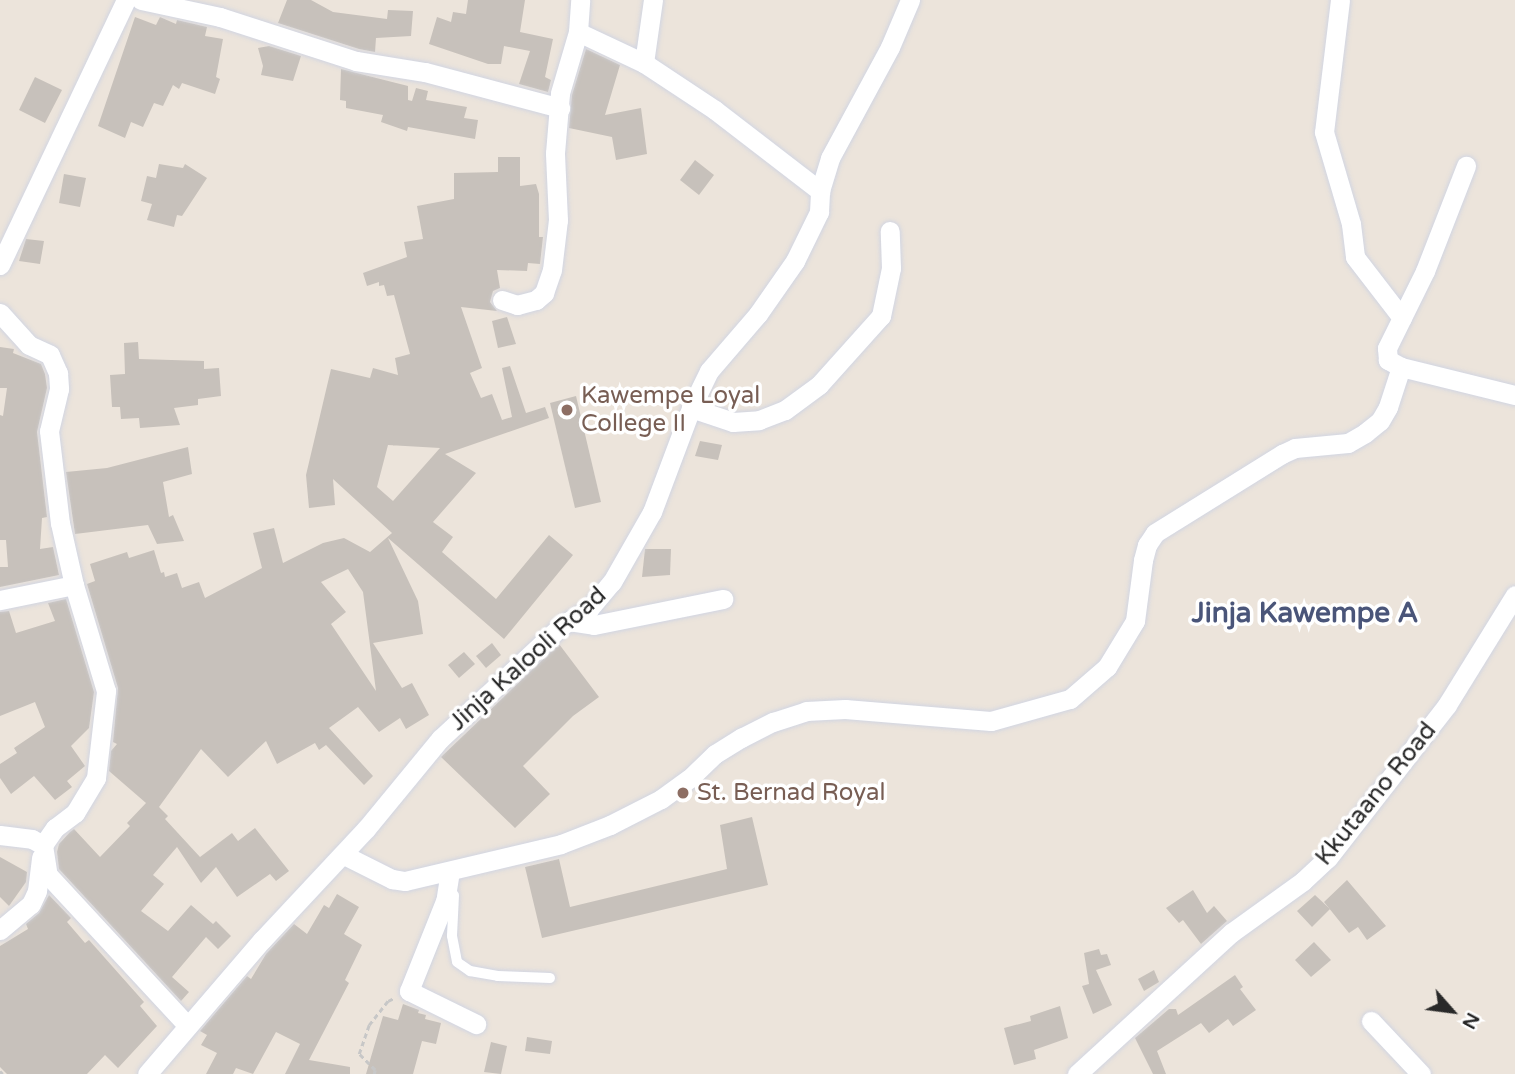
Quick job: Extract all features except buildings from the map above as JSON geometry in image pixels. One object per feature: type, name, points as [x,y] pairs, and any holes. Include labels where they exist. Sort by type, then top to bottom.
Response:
[{"type":"street","points":[[0,265],[126,0]]},
{"type":"street","points":[[141,0],[220,17],[356,61],[425,72],[560,108]]},
{"type":"street","points":[[502,300],[526,305],[536,300],[544,293],[552,270],[558,220],[555,144],[560,93],[578,32],[580,0]]},
{"type":"street","points":[[644,62],[653,0]]},
{"type":"street","name":"Jinja Kalooli Road","points":[[147,1074],[262,940],[344,855],[440,739],[569,621],[589,608],[604,591],[652,512],[691,408],[709,371],[758,314],[794,261],[818,212],[820,191],[830,158],[890,47],[910,0]]},
{"type":"street","points":[[1340,0],[1324,132],[1351,224],[1355,257],[1402,318]]},
{"type":"street","points":[[578,32],[644,62],[715,110],[820,191]]},
{"type":"street","points":[[1466,166],[1425,271],[1386,354],[1388,360],[1401,367],[1515,395]]},
{"type":"street","points":[[691,408],[733,422],[759,420],[785,410],[819,385],[881,316],[891,268],[890,231]]},
{"type":"street","points":[[0,313],[29,345],[50,355],[58,373],[59,389],[49,431],[60,523],[74,585],[106,691],[102,746],[96,778],[90,792],[75,813],[55,828],[43,845],[37,891],[31,904],[0,930]]},
{"type":"street","points":[[344,855],[392,879],[449,879],[561,844],[610,825],[661,799],[689,779],[715,754],[741,738],[773,722],[806,711],[845,709],[991,721],[1070,698],[1107,667],[1135,621],[1143,561],[1147,545],[1155,533],[1282,454],[1295,448],[1348,443],[1365,433],[1380,421],[1388,407],[1401,367]]},
{"type":"street","points":[[0,600],[74,585]]},
{"type":"street","name":"Kkutaano Road","points":[[1077,1074],[1222,941],[1303,881],[1328,858],[1447,705],[1515,595]]},
{"type":"street","points":[[569,621],[594,625],[723,599]]},
{"type":"street","points":[[0,835],[32,839],[43,845]]},
{"type":"street","points":[[43,845],[48,874],[187,1025]]},
{"type":"street","points":[[449,879],[409,991],[476,1024]]},
{"type":"street","points":[[1371,1021],[1421,1074]]},
{"type":"lane","points":[[449,879],[454,894],[453,936],[457,962],[470,971],[498,976],[550,978]]},
{"type":"path","points":[[374,1074],[374,1070],[359,1054],[369,1025],[388,1001],[409,991]]},
{"type":"place","name":"Kawempe Loyal College II","points":[[567,410]]},
{"type":"place","name":"St. Bernad Royal","points":[[683,793]]},
{"type":"district","name":"Jinja Kawempe A","points":[[1305,613]]}]
